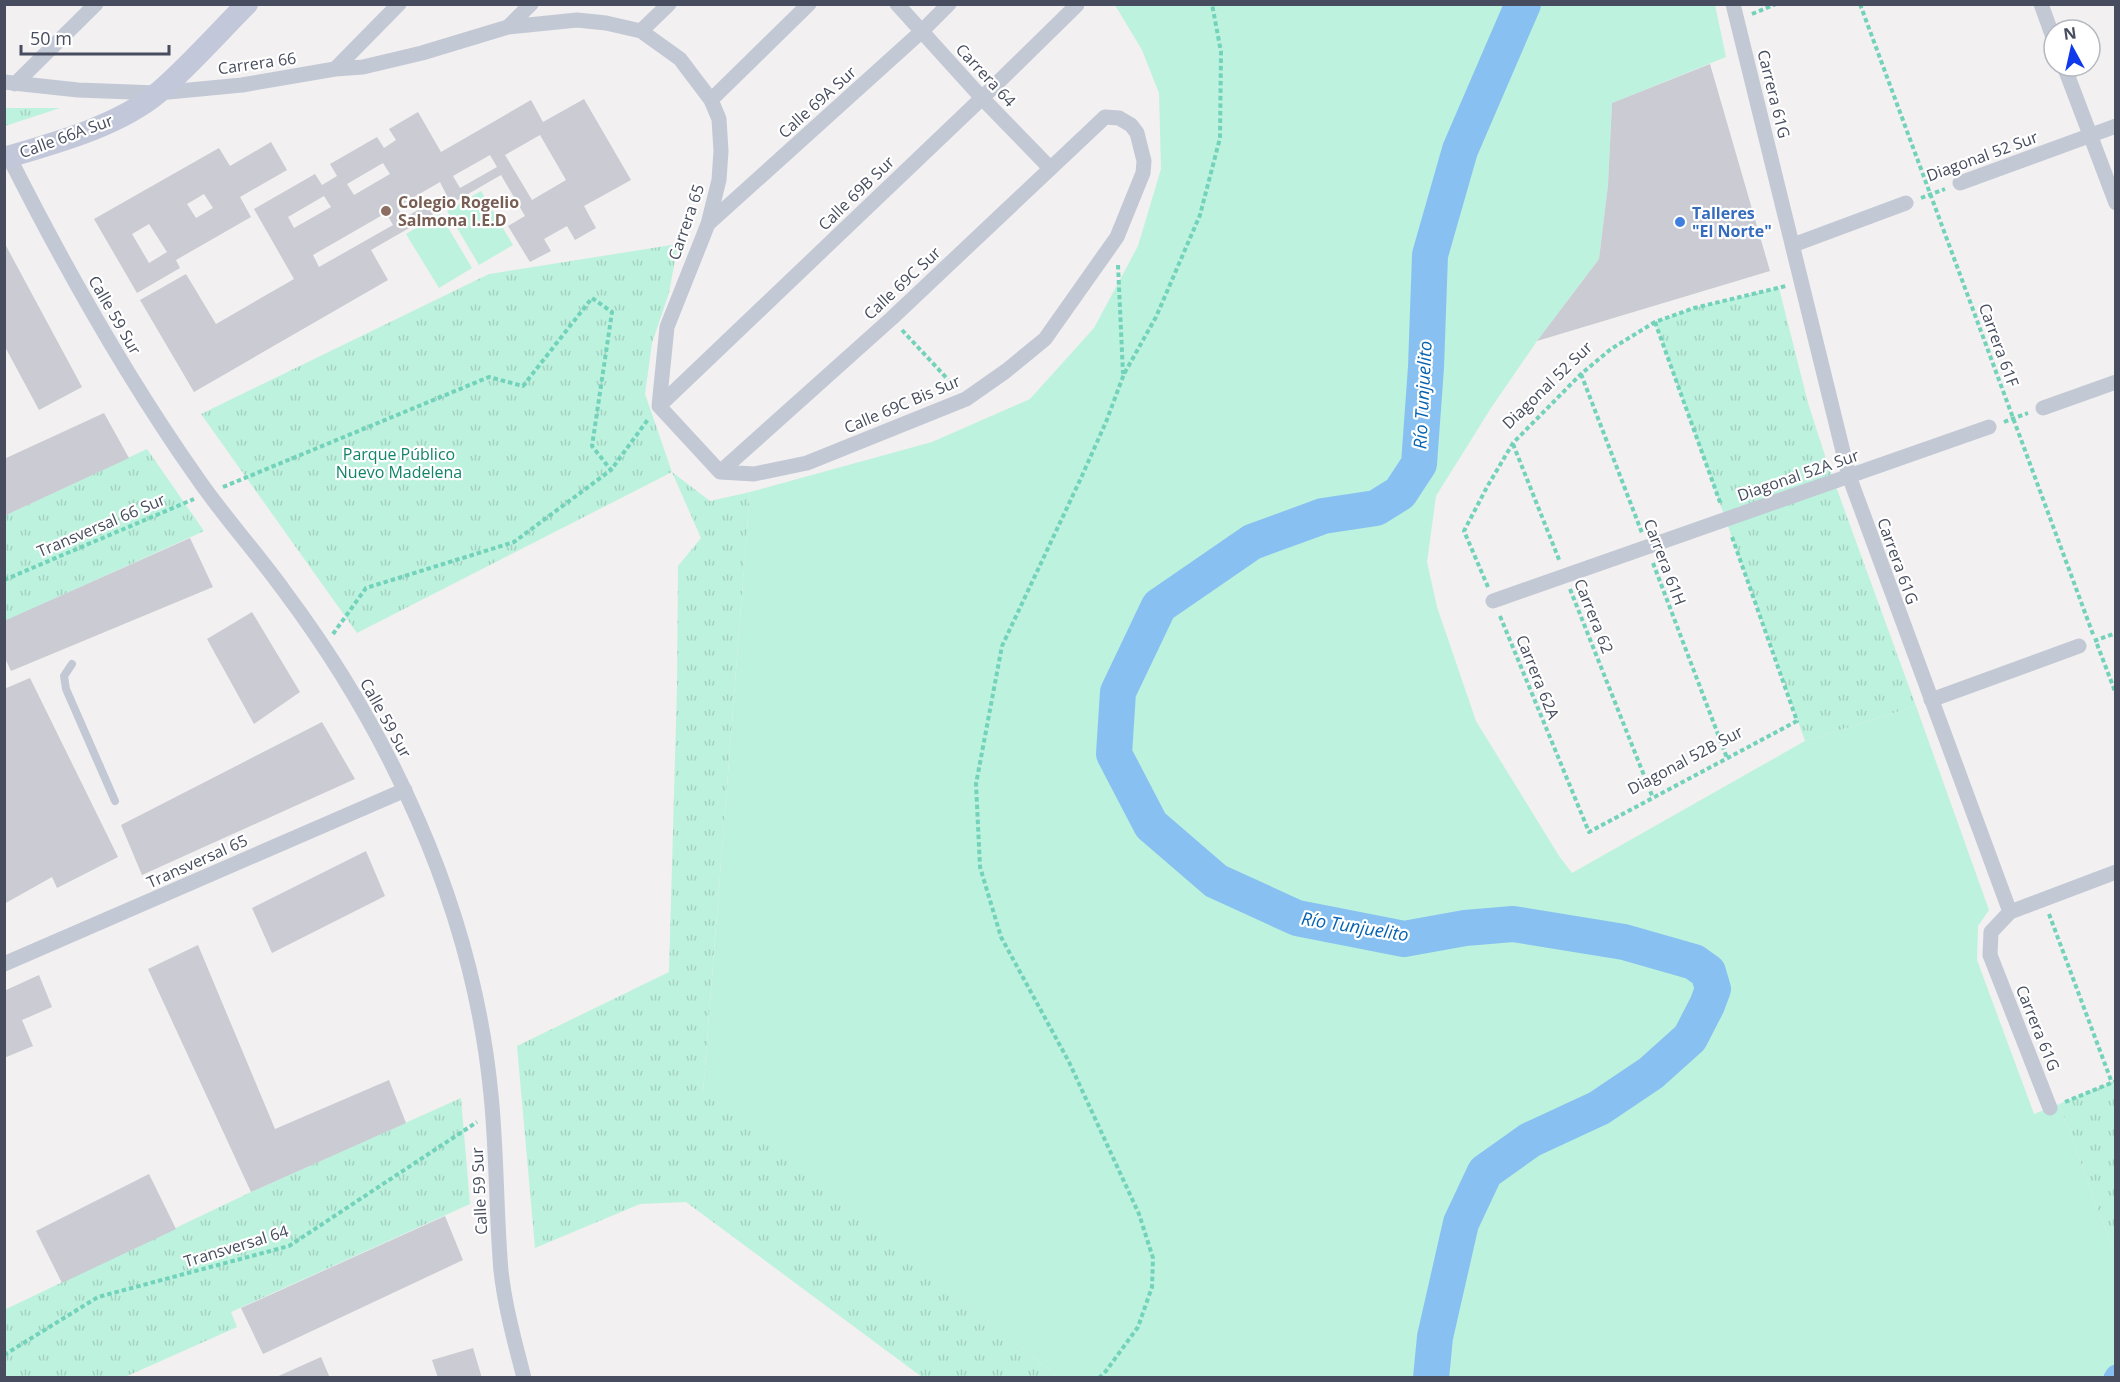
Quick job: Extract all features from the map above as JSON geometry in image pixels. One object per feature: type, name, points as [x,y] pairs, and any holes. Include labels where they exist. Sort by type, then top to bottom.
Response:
[{"type":"street","points":[[10,83],[96,4]]},
{"type":"street","name":"Calle 66A Sur","points":[[7,157],[108,122],[158,93],[247,4]]},
{"type":"street","points":[[335,69],[399,4]]},
{"type":"street","points":[[508,27],[531,4]]},
{"type":"street","points":[[641,32],[669,4]]},
{"type":"street","points":[[711,100],[809,4]]},
{"type":"street","name":"Carrera 64","points":[[897,4],[982,98],[1050,168]]},
{"type":"street","name":"Calle 69A Sur","points":[[708,224],[949,4]]},
{"type":"street","name":"Calle 69B Sur","points":[[659,406],[1077,5]]},
{"type":"street","name":"Carrera 61G","points":[[1735,12],[1849,476],[2010,912],[1991,932],[1990,954],[2050,1108]]},
{"type":"street","name":"Carrera 65","points":[[508,27],[577,20],[606,23],[641,32],[680,59],[711,100],[719,119],[721,151],[719,180],[708,224],[667,327],[662,355],[659,406]]},
{"type":"street","name":"Carrera 66","points":[[10,83],[78,90],[158,93],[242,85],[335,69],[363,67],[422,53],[508,27]]},
{"type":"street","points":[[2069,78],[2115,203]]},
{"type":"street","name":"Calle 69C Sur","points":[[720,472],[892,318],[1105,117]]},
{"type":"street","name":"Calle 69C Bis Sur","points":[[720,472],[754,474],[807,463],[966,399],[1006,371],[1045,339],[1117,237],[1143,173],[1144,161],[1137,133],[1131,125],[1119,118],[1105,117]]},
{"type":"street","name":"Diagonal 52 Sur","points":[[1960,183],[2115,126]]},
{"type":"street","name":"Calle 59 Sur","points":[[7,157],[93,314],[149,407],[208,493],[253,548],[324,646],[382,744],[405,790],[461,938],[485,1047],[492,1113],[502,1275],[524,1377]]},
{"type":"street","points":[[1793,245],[1906,203]]},
{"type":"street","points":[[2043,408],[2115,382]]},
{"type":"street","points":[[659,406],[720,472]]},
{"type":"street","name":"Diagonal 52A Sur","points":[[1493,601],[1989,427]]},
{"type":"street","points":[[1930,700],[2079,646]]},
{"type":"street","name":"Transversal 65","points":[[4,964],[405,790]]},
{"type":"street","points":[[2010,912],[2115,873]]},
{"type":"lane","points":[[72,664],[63,676],[66,689],[115,801]]},
{"type":"path","points":[[1099,1377],[1106,1371],[1138,1327],[1152,1287],[1153,1258],[1139,1214],[1069,1062],[1001,938],[980,867],[976,784],[1002,646],[1081,478],[1123,378],[1156,317],[1200,215],[1220,138],[1221,52],[1212,4]]},
{"type":"path","points":[[1735,12],[1776,4]]},
{"type":"path","name":"Carrera 61F","points":[[1860,4],[2115,694]]},
{"type":"path","name":"Diagonal 52 Sur","points":[[1906,203],[1960,183]]},
{"type":"path","points":[[1117,237],[1123,378]]},
{"type":"path","name":"Diagonal 52 Sur","points":[[1464,531],[1486,487],[1513,443],[1581,374],[1611,349],[1655,322],[1694,308],[1800,283]]},
{"type":"path","name":"Transversal 66 Sur","points":[[4,580],[489,377],[523,386],[592,298],[612,312],[592,446],[610,470]]},
{"type":"path","points":[[892,318],[966,399]]},
{"type":"path","name":"Carrera 61H","points":[[1581,374],[1727,758]]},
{"type":"path","points":[[324,646],[366,588],[514,542],[610,470],[659,406]]},
{"type":"path","points":[[1989,427],[2043,408]]},
{"type":"path","name":"Carrera 62","points":[[1513,443],[1653,798]]},
{"type":"path","name":"Carrera 62A","points":[[1464,531],[1589,832]]},
{"type":"path","points":[[2079,646],[2115,633]]},
{"type":"path","name":"Diagonal 52B Sur","points":[[1589,832],[1797,720]]},
{"type":"path","points":[[2043,899],[2114,1082],[2050,1108]]},
{"type":"path","name":"Transversal 64","points":[[4,1356],[98,1297],[289,1246],[492,1113]]},
{"type":"green space","points":[[1115,5],[1715,5],[1726,57],[1612,103],[1608,185],[1599,259],[1537,341],[1491,408],[1436,496],[1427,562],[1437,607],[1476,721],[1559,856],[1572,873],[1805,741],[1916,706],[1989,910],[1978,926],[1977,960],[2034,1114],[2059,1104],[2112,1247],[2115,1241],[2115,1377],[1052,1377],[1054,1374],[703,1093],[750,492],[932,442],[1030,399],[1094,328],[1138,246],[1161,169],[1159,93],[1142,50]]},
{"type":"green space","points":[[5,108],[60,108],[5,126]]},
{"type":"green space","points":[[481,191],[513,245],[479,265],[447,211]]},
{"type":"green space","points":[[440,214],[472,268],[439,288],[406,234]]},
{"type":"green space","name":"Parque Público Nuevo Madelena","points":[[678,244],[669,293],[652,343],[645,394],[672,472],[357,633],[201,414],[489,274]]},
{"type":"green space","points":[[1779,288],[1808,403],[1827,462],[1916,706],[1805,741],[1655,322],[1694,308]]},
{"type":"green space","points":[[147,449],[204,531],[5,621],[4,516]]},
{"type":"green space","points":[[672,472],[710,501],[750,492],[703,1092],[1054,1374],[1052,1377],[922,1377],[686,1202],[640,1204],[535,1248],[517,1046],[669,972],[678,566],[701,538]]},
{"type":"green space","points":[[2115,1081],[2116,1241],[2112,1247],[2059,1104]]},
{"type":"green space","points":[[461,1098],[470,1204],[231,1312],[237,1327],[125,1377],[5,1377],[4,1310],[251,1192]]},
{"type":"building","name":"Talleres \"El Norte\"","points":[[1710,64],[1770,271],[1537,341],[1599,259],[1608,185],[1612,103]]},
{"type":"building","points":[[584,99],[631,180],[584,206],[596,228],[575,240],[567,226],[544,239],[551,251],[530,262],[508,226],[525,216],[501,175],[371,250],[388,280],[194,392],[140,300],[186,274],[216,324],[294,279],[254,209],[315,174],[322,185],[337,176],[330,164],[377,137],[384,148],[396,140],[389,129],[418,112],[441,152],[531,100],[543,122]],"holes":[[[540,135],[566,180],[532,200],[505,155]],[[490,155],[497,167],[460,188],[453,176]],[[383,163],[390,174],[354,195],[347,184]],[[440,182],[446,194],[404,218],[397,207]],[[324,196],[331,207],[294,228],[288,217]],[[386,213],[393,225],[319,267],[313,255]]]},
{"type":"building","points":[[271,142],[287,170],[240,197],[251,217],[176,260],[180,268],[137,293],[94,219],[219,148],[230,166]],"holes":[[[204,194],[213,208],[196,218],[187,204]],[[149,224],[167,252],[149,263],[132,234]]]},
{"type":"building","points":[[4,242],[82,387],[39,410],[4,345]]},
{"type":"building","points":[[104,413],[129,458],[4,516],[4,459]]},
{"type":"building","points":[[190,538],[213,587],[11,671],[4,656],[4,621]]},
{"type":"building","points":[[252,612],[300,692],[254,724],[207,639]]},
{"type":"building","points":[[30,678],[118,857],[57,888],[52,877],[4,904],[4,689]]},
{"type":"building","points":[[322,722],[355,779],[142,875],[121,825]]},
{"type":"building","points":[[366,851],[385,896],[272,953],[252,908]]},
{"type":"building","points":[[198,945],[275,1129],[389,1080],[406,1123],[251,1192],[148,969]]},
{"type":"building","points":[[39,975],[52,1007],[22,1020],[33,1046],[4,1058],[4,991]]},
{"type":"building","points":[[149,1174],[176,1229],[62,1283],[36,1231]]},
{"type":"building","points":[[445,1216],[463,1260],[263,1354],[241,1308]]},
{"type":"building","points":[[473,1348],[482,1378],[438,1378],[432,1360]]},
{"type":"building","points":[[321,1357],[330,1378],[274,1378]]},
{"type":"waterway","name":"Río Tunjuelito","points":[[1431,1378],[1435,1337],[1461,1223],[1485,1172],[1530,1140],[1599,1108],[1651,1073],[1690,1038],[1713,989],[1708,972],[1694,962],[1624,942],[1513,924],[1465,928],[1404,939],[1297,918],[1216,881],[1151,825],[1114,754],[1118,692],[1159,606],[1252,542],[1323,516],[1376,508],[1400,493],[1419,464],[1426,367],[1430,255],[1460,150],[1523,4]]},
{"type":"place","name":"Colegio Rogelio Salmona I.E.D","points":[[386,211]]},
{"type":"place","name":"Talleres \"El Norte\"","points":[[1680,222]]}]
